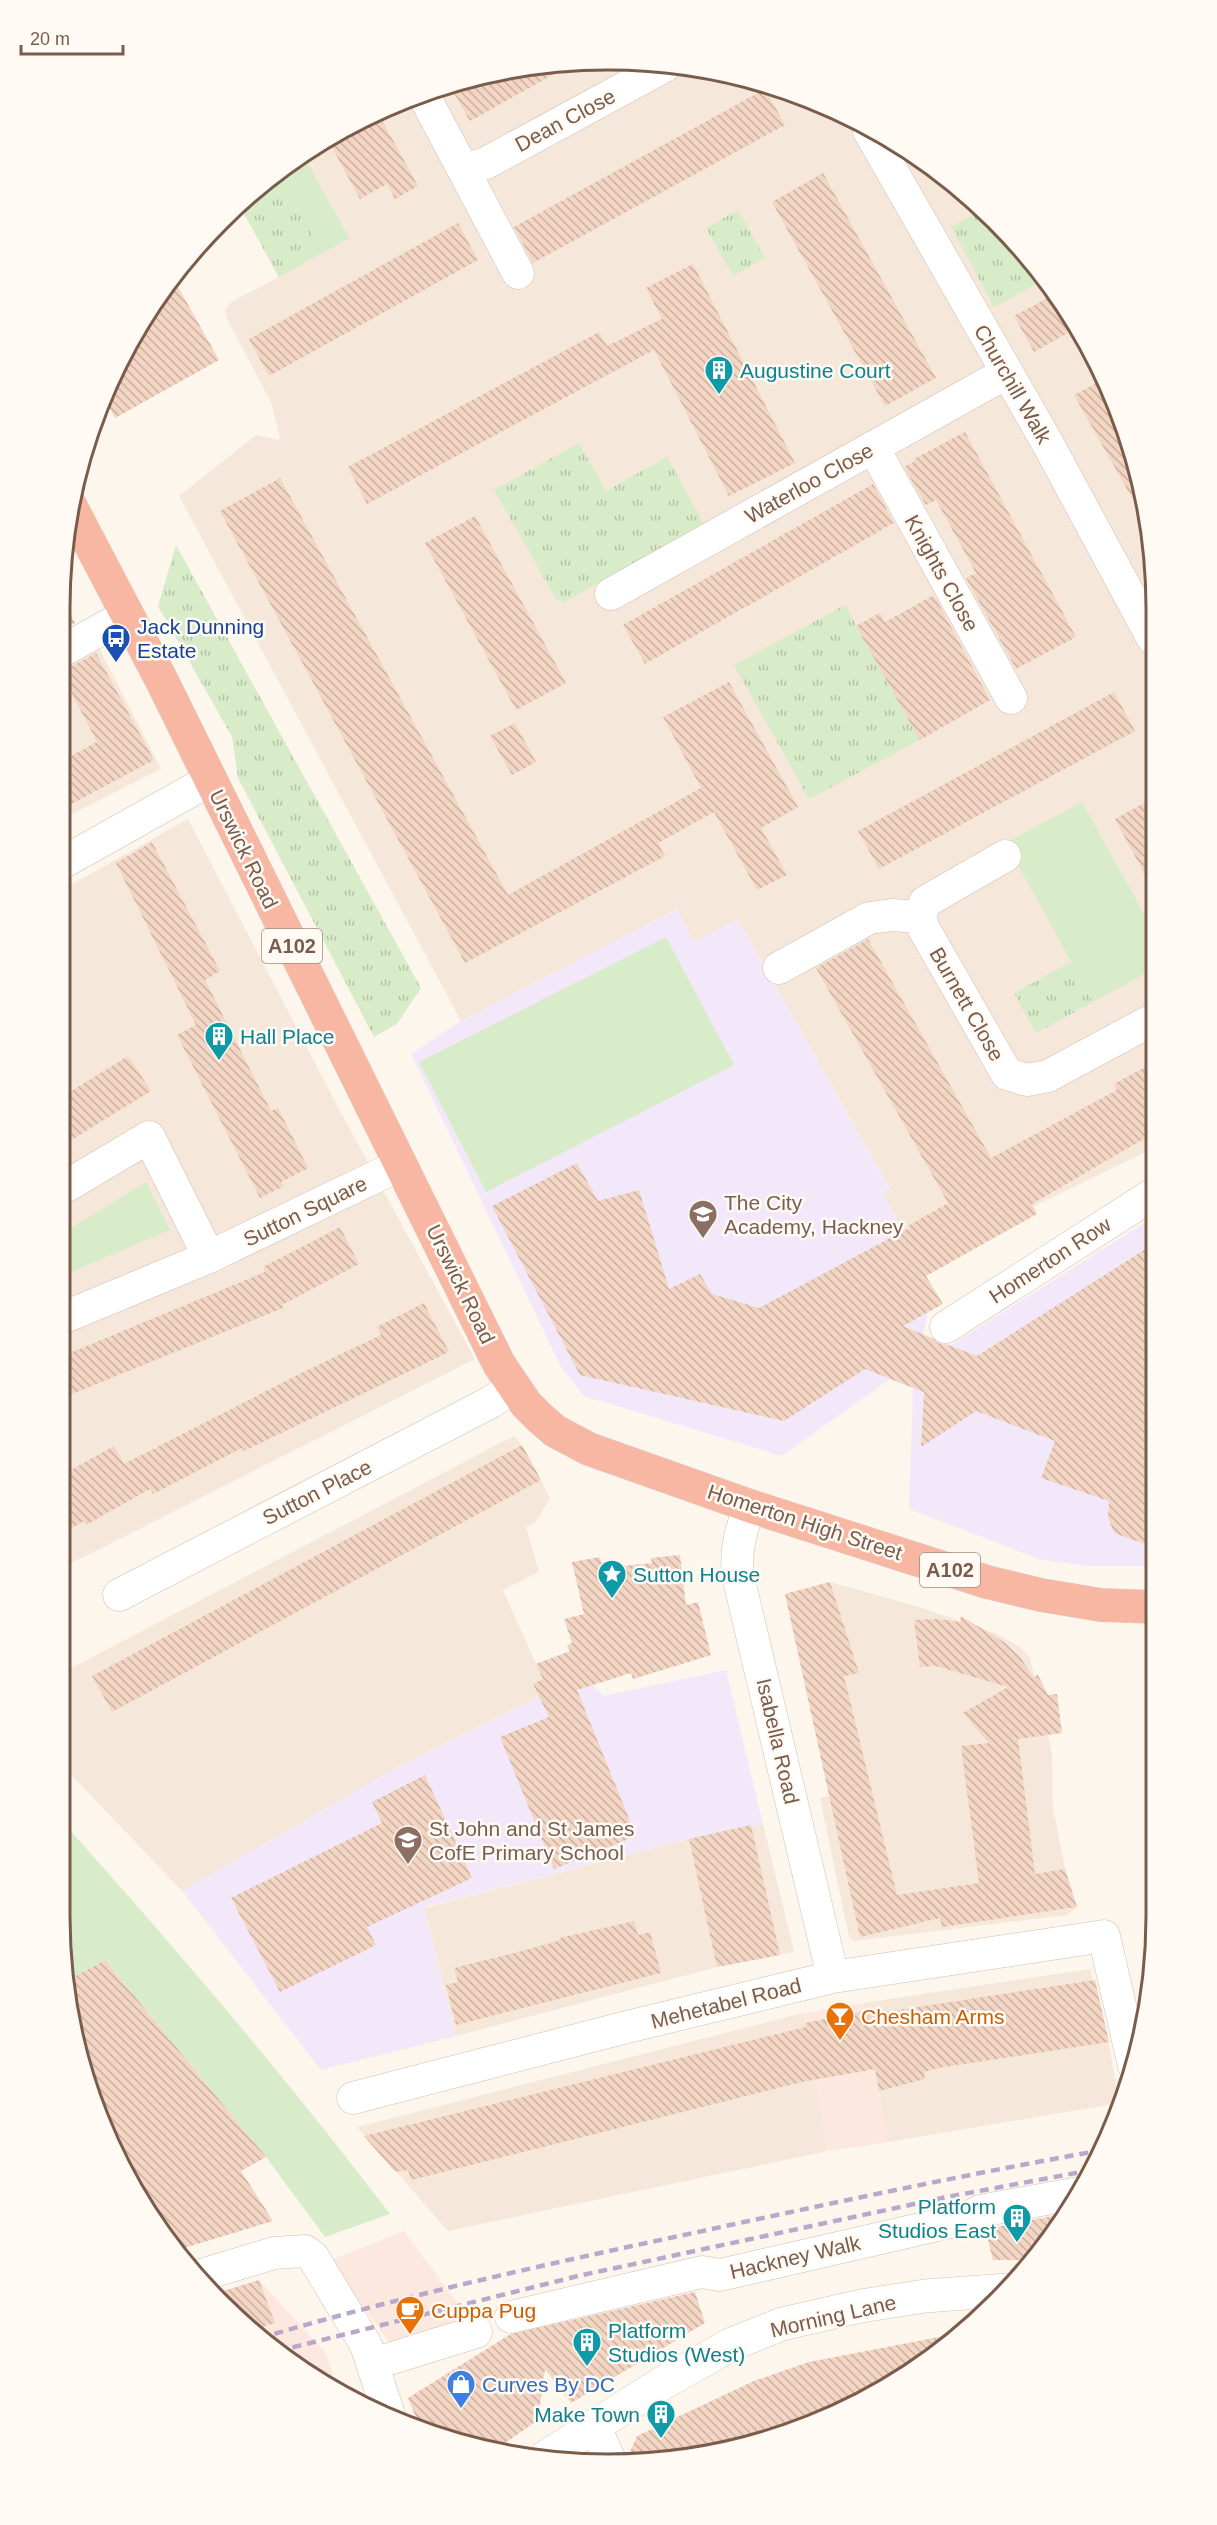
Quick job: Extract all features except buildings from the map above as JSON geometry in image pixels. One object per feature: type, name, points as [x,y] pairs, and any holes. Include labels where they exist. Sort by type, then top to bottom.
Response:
[{"type":"highway","name":"Urswick Road","points":[[78,521],[210,780],[499,1364],[514,1387]]},
{"type":"highway","name":"Homerton High Street","points":[[514,1387],[540,1418],[555,1431],[589,1449],[750,1506],[987,1582],[1041,1595],[1101,1605],[1146,1607]]},
{"type":"main road","name":"Morning Lane","points":[[554,2451],[661,2384],[732,2344],[782,2324],[861,2306],[925,2296],[995,2291]]},
{"type":"street","name":"Dean Close","points":[[464,170],[486,163],[653,73]]},
{"type":"street","points":[[427,102],[518,273]]},
{"type":"street","name":"Churchill Walk","points":[[875,141],[1048,444],[1146,626]]},
{"type":"street","name":"Waterloo Close","points":[[611,594],[1006,373]]},
{"type":"street","name":"Knights Close","points":[[873,447],[1011,698]]},
{"type":"street","points":[[70,646],[127,615]]},
{"type":"street","points":[[70,858],[210,780]]},
{"type":"street","points":[[779,968],[869,918],[892,915],[920,917],[925,902],[1005,856]]},
{"type":"street","name":"Burnett Close","points":[[920,917],[924,929],[1007,1074],[1027,1080],[1048,1076],[1146,1023]]},
{"type":"street","points":[[70,1184],[148,1137],[209,1257]]},
{"type":"street","name":"Sutton Square","points":[[70,1315],[209,1257],[400,1165]]},
{"type":"street","name":"Homerton Row","points":[[946,1327],[1146,1199]]},
{"type":"street","name":"Sutton Place","points":[[119,1595],[491,1402],[514,1387]]},
{"type":"street","name":"Isabella Road","points":[[750,1506],[738,1539],[736,1558],[738,1576],[833,1977]]},
{"type":"street","name":"Mehetabel Road","points":[[353,2098],[634,2025],[833,1977],[1104,1936],[1130,2048]]},
{"type":"street","name":"Hackney Walk","points":[[511,2318],[702,2272],[720,2275],[968,2218],[980,2211],[1068,2195]]},
{"type":"street","points":[[206,2273],[274,2253],[305,2251],[313,2257],[370,2354],[386,2406]]},
{"type":"street","points":[[370,2354],[476,2332]]},
{"type":"street","points":[[594,2426],[607,2454]]},
{"type":"shaded area","name":"Jack Dunning Estate","points":[[608,70],[679,75],[748,89],[814,111],[878,143],[907,161],[963,204],[989,228],[1013,254],[1056,310],[1091,371],[1118,436],[1128,469],[1142,538],[1146,608],[1146,1152],[919,1262],[883,1194],[890,1189],[738,919],[694,942],[677,909],[461,1021],[179,496],[256,435],[280,440],[271,402],[226,317],[226,309],[231,302],[279,277],[244,213],[310,161],[371,126],[436,99],[504,81],[573,72]]},
{"type":"shaded area","points":[[95,640],[161,769],[70,815],[70,654]]},
{"type":"shaded area","points":[[188,819],[340,1111],[475,1359],[70,1564],[70,885]]},
{"type":"shaded area","name":"The City Academy, Hackney","points":[[677,909],[694,942],[738,919],[890,1190],[883,1194],[919,1262],[928,1312],[923,1335],[951,1345],[1146,1222],[1146,1566],[1086,1566],[1039,1559],[909,1509],[913,1388],[890,1379],[782,1456],[584,1396],[561,1367],[411,1054],[461,1021]]},
{"type":"shaded area","points":[[514,1436],[524,1448],[550,1498],[536,1522],[526,1527],[539,1572],[503,1590],[543,1679],[533,1684],[539,1697],[405,1763],[182,1891],[70,1773],[70,1669]]},
{"type":"shaded area","points":[[830,1582],[916,1606],[995,1633],[1020,1647],[1030,1658],[1052,1754],[1053,1808],[1065,1869],[1077,1907],[1068,1915],[854,1941],[849,1937],[820,1798],[831,1795],[785,1594]]},
{"type":"shaded area","name":"St John and St James CofE Primary School","points":[[726,1670],[763,1824],[689,1839],[424,1907],[456,2036],[321,2070],[182,1891],[405,1763],[539,1697],[580,1681],[593,1685],[603,1696]]},
{"type":"shaded area","points":[[763,1824],[794,1952],[717,1967],[456,2036],[424,1908],[689,1839]]},
{"type":"shaded area","points":[[1090,1969],[1109,2042],[1117,2091],[1113,2104],[888,2142],[863,2003]]},
{"type":"shaded area","points":[[863,2003],[888,2142],[828,2151],[803,2013]]},
{"type":"shaded area","points":[[803,2013],[828,2151],[448,2231],[357,2127]]},
{"type":"shaded area","points":[[404,2231],[474,2325],[392,2346],[329,2261]]},
{"type":"shaded area","points":[[259,2280],[326,2353],[334,2379],[281,2343],[223,2291]]},
{"type":"green space","points":[[307,163],[349,238],[279,277],[244,213]]},
{"type":"green space","points":[[307,163],[349,238],[322,253],[282,181]]},
{"type":"green space","points":[[738,210],[765,258],[733,276],[706,228]]},
{"type":"green space","points":[[974,214],[1013,254],[1037,284],[994,307],[951,227]]},
{"type":"green space","points":[[579,443],[606,491],[667,457],[704,524],[564,602],[556,599],[494,490]]},
{"type":"green space","points":[[176,545],[421,988],[397,1024],[374,1037],[238,778],[232,737],[158,606]]},
{"type":"green space","points":[[845,605],[920,740],[809,799],[734,665]]},
{"type":"green space","points":[[1082,802],[1146,918],[1146,973],[1093,1002],[1006,843]]},
{"type":"green space","points":[[666,937],[734,1065],[486,1192],[419,1062]]},
{"type":"green space","points":[[1071,962],[1093,1002],[1036,1033],[1014,993]]},
{"type":"green space","points":[[146,1182],[170,1230],[70,1272],[70,1229]]},
{"type":"green space","points":[[70,1830],[229,2013],[311,2112],[390,2214],[325,2237],[266,2157],[105,1960],[74,1977],[70,1916]]},
{"type":"railway","points":[[271,2335],[418,2295],[577,2258],[893,2191],[1092,2152]]},
{"type":"railway","points":[[288,2348],[578,2276],[947,2197],[1081,2172]]},
{"type":"place","name":"Augustine Court","points":[[719,396]]},
{"type":"place","name":"Jack Dunning Estate","points":[[116,664]]},
{"type":"place","name":"Hall Place","points":[[219,1062]]},
{"type":"place","name":"The City Academy, Hackney","points":[[703,1240]]},
{"type":"place","name":"Sutton House","points":[[612,1600]]},
{"type":"place","name":"St John and St James CofE Primary School","points":[[408,1866]]},
{"type":"place","name":"Chesham Arms","points":[[840,2042]]},
{"type":"place","name":"Platform Studios East","points":[[1017,2244]]},
{"type":"place","name":"Cuppa Pug","points":[[410,2336]]},
{"type":"place","name":"Platform Studios (West)","points":[[587,2368]]},
{"type":"place","name":"Curves By DC","points":[[461,2410]]},
{"type":"place","name":"Make Town","points":[[661,2440]]}]
